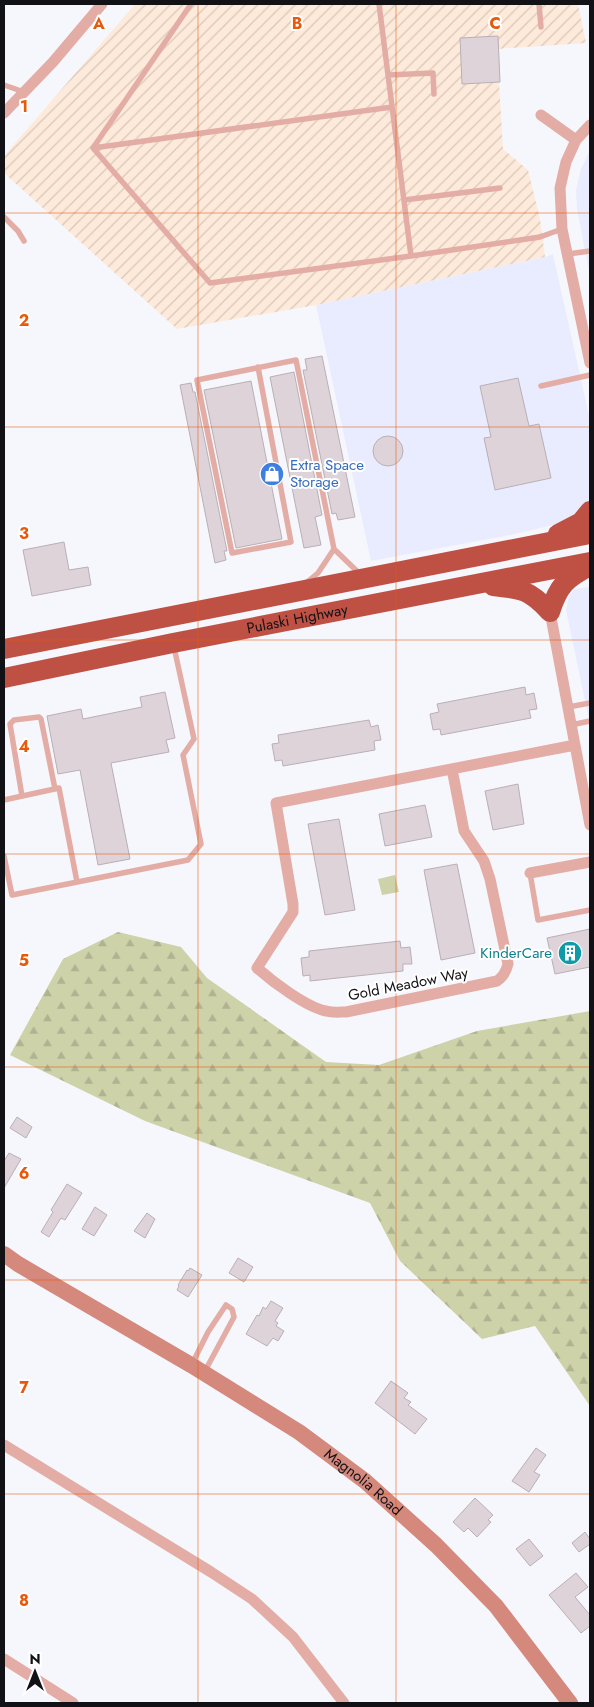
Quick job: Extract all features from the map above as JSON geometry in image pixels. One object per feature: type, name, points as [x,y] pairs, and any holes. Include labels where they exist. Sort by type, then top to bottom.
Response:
[{"type":"highway","points":[[542,543],[581,522],[590,512]]},
{"type":"highway","name":"Pulaski Highway","points":[[4,649],[590,534]]},
{"type":"highway","name":"Pulaski Highway","points":[[4,678],[173,643],[590,562]]},
{"type":"highway","points":[[550,612],[554,597],[561,586],[590,566]]},
{"type":"highway","points":[[474,585],[523,590],[533,595],[550,612]]},
{"type":"main road","name":"Magnolia Road","points":[[4,1254],[198,1369],[299,1432],[365,1481],[429,1538],[496,1606],[568,1702]]},
{"type":"main road","name":"Magnolia Road","points":[[4,1264],[32,1281],[110,1317]]},
{"type":"street","points":[[4,113],[53,62],[102,4]]},
{"type":"street","points":[[541,115],[576,140]]},
{"type":"street","points":[[590,124],[576,140],[566,162],[560,188],[562,229],[587,328],[590,363]]},
{"type":"street","points":[[550,612],[590,825]]},
{"type":"street","name":"Gold Meadow Way","points":[[452,768],[464,831],[484,862],[490,879],[508,964],[502,977],[497,982],[346,1012],[327,1012],[313,1007],[270,979],[257,968],[288,920],[294,904],[276,803],[452,768],[575,745]]},
{"type":"street","points":[[530,873],[590,862]]},
{"type":"street","points":[[4,1445],[252,1599],[292,1637],[344,1703]]},
{"type":"street","points":[[4,1659],[73,1703]]},
{"type":"lane","points":[[93,148],[192,4]]},
{"type":"lane","points":[[379,4],[411,256]]},
{"type":"lane","points":[[539,4],[541,27]]},
{"type":"lane","points":[[388,75],[433,73],[434,94]]},
{"type":"lane","points":[[4,85],[24,92]]},
{"type":"lane","points":[[93,148],[392,106]]},
{"type":"lane","points":[[93,148],[210,283],[540,237],[562,229]]},
{"type":"lane","points":[[404,200],[500,188]]},
{"type":"lane","points":[[4,217],[24,241]]},
{"type":"lane","points":[[568,254],[590,250]]},
{"type":"lane","points":[[258,367],[291,542],[232,553],[197,380],[258,367],[296,360],[334,549],[365,578]]},
{"type":"lane","points":[[541,386],[590,375]]},
{"type":"lane","points":[[296,592],[318,573],[334,549]]},
{"type":"lane","points":[[4,856],[12,895],[188,860],[201,844],[183,755],[194,739],[173,643]]},
{"type":"lane","points":[[568,707],[590,703]]},
{"type":"lane","points":[[22,796],[10,724],[14,720],[39,717],[41,719],[55,789]]},
{"type":"lane","points":[[571,725],[590,721]]},
{"type":"lane","points":[[4,800],[59,788],[76,882]]},
{"type":"lane","points":[[530,873],[538,920],[590,910]]},
{"type":"lane","points":[[226,1305],[232,1309],[234,1317],[198,1369],[208,1332],[226,1305]]},
{"type":"shaded area","points":[[135,4],[578,4],[586,43],[497,49],[503,149],[528,170],[540,219],[545,257],[316,305],[177,329],[4,173],[4,156]]},
{"type":"shaded area","points":[[590,150],[590,277],[577,209],[576,190],[581,169]]},
{"type":"shaded area","points":[[553,254],[590,420],[590,499],[586,506],[566,522],[510,535],[371,561],[316,305]]},
{"type":"shaded area","points":[[590,587],[590,725],[566,610],[569,596],[575,589]]},
{"type":"green space","points":[[395,875],[399,892],[382,895],[378,879]]},
{"type":"green space","points":[[118,932],[181,947],[207,978],[326,1062],[379,1065],[477,1031],[590,1011],[590,1406],[535,1326],[482,1339],[400,1261],[370,1203],[145,1121],[10,1055],[63,959]]},
{"type":"building","points":[[498,36],[500,82],[462,84],[460,38]]},
{"type":"building","points":[[322,356],[355,517],[338,520],[336,513],[332,514],[303,370],[307,370],[305,359]]},
{"type":"building","points":[[294,372],[322,515],[315,517],[321,545],[304,548],[270,377]]},
{"type":"building","points":[[518,378],[529,426],[539,424],[551,478],[495,490],[484,438],[491,437],[480,386]]},
{"type":"building","points":[[251,381],[282,539],[236,548],[204,390]]},
{"type":"building","points":[[191,383],[193,392],[195,392],[227,551],[224,551],[226,560],[215,563],[180,385]]},
{"type":"building","points":[[388,436],[399,440],[403,451],[399,462],[388,466],[377,462],[373,451],[377,440]]},
{"type":"building","points":[[64,542],[69,570],[88,567],[91,585],[32,596],[23,550]]},
{"type":"building","points":[[525,687],[526,695],[534,693],[537,709],[529,710],[531,718],[441,735],[440,729],[433,730],[430,714],[439,712],[437,704]]},
{"type":"building","points":[[165,692],[175,738],[166,740],[169,752],[111,763],[130,859],[98,865],[80,770],[58,774],[47,716],[81,709],[83,719],[142,707],[140,697]]},
{"type":"building","points":[[369,720],[371,727],[378,725],[381,740],[374,741],[375,750],[283,766],[282,760],[275,761],[272,744],[279,743],[278,735]]},
{"type":"building","points":[[518,784],[524,824],[493,830],[485,791]]},
{"type":"building","points":[[425,805],[432,837],[385,846],[379,814]]},
{"type":"building","points":[[339,819],[355,910],[325,915],[308,824]]},
{"type":"building","points":[[457,864],[475,953],[441,960],[424,870]]},
{"type":"building","name":"KinderCare","points":[[590,929],[590,967],[555,974],[547,938]]},
{"type":"building","points":[[400,941],[401,948],[410,947],[412,964],[403,964],[403,971],[310,981],[310,975],[303,976],[301,958],[309,957],[309,951]]},
{"type":"building","points":[[17,1117],[32,1127],[26,1138],[10,1128]]},
{"type":"building","points":[[9,1153],[21,1159],[4,1188],[4,1161]]},
{"type":"building","points":[[67,1184],[82,1193],[65,1220],[61,1218],[49,1237],[41,1232],[53,1212],[51,1210]]},
{"type":"building","points":[[95,1207],[107,1215],[94,1236],[82,1229]]},
{"type":"building","points":[[147,1213],[155,1219],[145,1238],[134,1231]]},
{"type":"building","points":[[238,1258],[253,1267],[244,1282],[229,1273]]},
{"type":"building","points":[[190,1268],[202,1275],[188,1297],[177,1290],[178,1285]]},
{"type":"building","points":[[271,1301],[283,1308],[275,1321],[278,1323],[276,1326],[284,1331],[278,1341],[273,1338],[267,1346],[246,1334],[263,1307],[266,1309]]},
{"type":"building","points":[[391,1381],[408,1393],[404,1398],[411,1402],[408,1405],[427,1419],[415,1434],[375,1403]]},
{"type":"building","points":[[536,1448],[546,1455],[534,1472],[540,1475],[529,1492],[512,1481]]},
{"type":"building","points":[[475,1498],[493,1515],[488,1520],[491,1522],[477,1537],[468,1528],[464,1532],[453,1522]]},
{"type":"building","points":[[585,1532],[590,1539],[590,1544],[579,1552],[572,1543]]},
{"type":"building","points":[[529,1539],[543,1556],[530,1566],[516,1549]]},
{"type":"building","points":[[576,1573],[588,1587],[575,1597],[590,1615],[590,1626],[581,1633],[549,1595]]},
{"type":"place","name":"Extra Space Storage","points":[[272,474]]},
{"type":"place","name":"KinderCare","points":[[570,953]]}]
